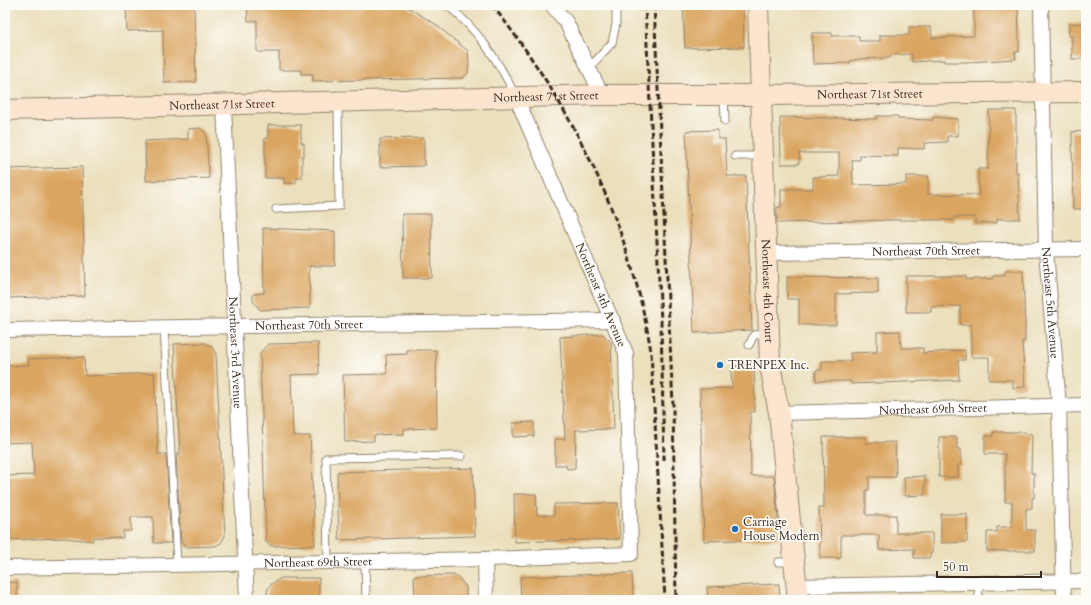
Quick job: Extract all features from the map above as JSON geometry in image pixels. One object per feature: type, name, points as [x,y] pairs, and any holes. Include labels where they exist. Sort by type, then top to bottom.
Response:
[{"type":"street","points":[[552,5],[566,22],[602,95]]},
{"type":"street","name":"Northeast 4th Court","points":[[758,5],[770,365],[779,413],[786,562],[797,593]]},
{"type":"street","name":"Northeast 5th Avenue","points":[[1041,5],[1046,250],[1059,406],[1064,600]]},
{"type":"street","name":"Northeast 71st Street","points":[[5,110],[224,106],[602,95],[1086,92]]},
{"type":"street","name":"Northeast 4th Avenue","points":[[516,97],[626,353],[631,554]]},
{"type":"street","name":"Northeast 3rd Avenue","points":[[224,106],[248,600]]},
{"type":"street","name":"Northeast 70th Street","points":[[766,253],[1086,249]]},
{"type":"street","name":"Northeast 70th Street","points":[[5,330],[613,320]]},
{"type":"street","name":"Northeast 69th Street","points":[[779,413],[1086,405]]},
{"type":"street","name":"Northeast 69th Street","points":[[5,568],[485,559],[631,554]]},
{"type":"street","points":[[485,559],[486,600]]},
{"type":"street","points":[[797,593],[978,583],[1086,581]]},
{"type":"lane","points":[[447,5],[461,16],[494,55],[516,97]]},
{"type":"lane","points":[[589,68],[612,43],[616,24],[616,5]]},
{"type":"lane","points":[[724,95],[725,121]]},
{"type":"lane","points":[[276,209],[339,206],[338,102]]},
{"type":"lane","points":[[735,156],[762,156]]},
{"type":"lane","points":[[164,327],[177,564]]},
{"type":"lane","points":[[749,346],[754,335],[768,332]]},
{"type":"lane","points":[[328,561],[326,458],[462,456]]},
{"type":"lane","points":[[365,561],[366,600]]},
{"type":"lane","points":[[978,583],[979,600]]},
{"type":"building","points":[[126,5],[194,5],[196,82],[164,83],[163,30],[127,31]]},
{"type":"building","points":[[247,5],[404,5],[435,24],[468,51],[468,73],[463,78],[313,81],[313,74],[301,74],[301,70],[279,70],[279,52],[257,52],[257,21],[248,21]]},
{"type":"building","points":[[683,5],[743,5],[744,47],[685,48]]},
{"type":"building","points":[[974,5],[1018,5],[1019,52],[1015,52],[1016,59],[968,62],[944,62],[944,60],[912,62],[912,54],[890,55],[890,58],[859,59],[850,61],[850,63],[813,64],[812,33],[832,33],[832,36],[859,36],[859,41],[880,41],[880,35],[909,35],[909,27],[931,27],[932,38],[974,36]]},
{"type":"building","points":[[1086,23],[1086,59],[1072,59],[1072,36],[1069,36],[1069,24]]},
{"type":"building","points":[[989,110],[1016,110],[1016,173],[1018,173],[1020,219],[997,219],[997,223],[975,223],[975,217],[954,217],[954,220],[777,223],[777,207],[781,207],[781,189],[813,189],[813,177],[839,176],[839,153],[799,153],[799,164],[781,164],[780,117],[877,119],[877,116],[898,116],[898,119],[933,120],[933,117],[958,119],[958,136],[947,136],[947,142],[925,143],[924,149],[898,148],[898,156],[860,155],[860,160],[852,160],[853,185],[906,184],[906,176],[928,176],[928,194],[979,195],[978,169],[988,169]]},
{"type":"building","points":[[268,125],[301,125],[301,143],[304,143],[304,156],[302,156],[302,178],[296,178],[296,183],[284,183],[284,178],[265,178],[265,138],[268,138]]},
{"type":"building","points":[[200,128],[206,133],[209,178],[146,181],[145,141],[188,139],[188,129]]},
{"type":"building","points":[[718,130],[718,139],[725,139],[727,176],[746,176],[752,330],[694,333],[686,131]]},
{"type":"building","points":[[1086,131],[1086,209],[1073,209],[1072,132]]},
{"type":"building","points":[[424,138],[424,166],[380,167],[380,139]]},
{"type":"building","points":[[82,167],[85,296],[5,298],[5,169]]},
{"type":"building","points":[[402,214],[431,214],[432,278],[403,278]]},
{"type":"building","points":[[263,228],[335,231],[335,266],[309,266],[310,308],[260,310],[253,301],[253,294],[264,293]]},
{"type":"building","points":[[1005,271],[1023,271],[1025,341],[1022,341],[1025,387],[1013,388],[1013,380],[989,380],[989,357],[971,357],[971,325],[960,325],[960,306],[931,307],[931,312],[906,312],[906,276],[966,276],[966,279],[993,279],[993,276],[1005,276]]},
{"type":"building","points":[[787,277],[878,278],[878,293],[836,294],[836,325],[799,325],[799,299],[787,299]]},
{"type":"building","points":[[900,331],[901,348],[923,348],[923,353],[965,350],[965,360],[958,360],[959,380],[851,384],[851,381],[816,381],[816,370],[822,370],[822,361],[851,361],[850,353],[877,352],[877,332]]},
{"type":"building","points":[[603,334],[611,342],[614,429],[576,430],[575,468],[567,469],[566,465],[555,465],[555,439],[565,439],[560,337]]},
{"type":"building","points":[[205,343],[212,347],[216,354],[225,536],[221,543],[215,546],[184,547],[184,543],[181,543],[176,454],[180,454],[174,344]]},
{"type":"building","points":[[318,343],[319,374],[291,375],[293,436],[310,436],[315,545],[271,546],[266,542],[260,353],[268,344]]},
{"type":"building","points":[[407,350],[436,350],[437,428],[404,429],[404,434],[374,435],[374,441],[345,442],[343,375],[387,374],[386,355],[407,354]]},
{"type":"building","points":[[84,357],[85,376],[154,373],[158,454],[166,454],[171,543],[154,543],[153,517],[131,517],[131,531],[123,531],[123,538],[93,537],[93,541],[64,538],[5,540],[5,476],[34,475],[32,442],[5,443],[5,366],[29,365],[28,359]]},
{"type":"building","points":[[739,361],[754,361],[755,412],[750,412],[751,476],[774,476],[780,539],[704,541],[700,389],[732,388],[731,367],[739,367]]},
{"type":"building","points":[[534,422],[534,436],[513,437],[513,423]]},
{"type":"building","points":[[993,432],[1025,432],[1025,434],[1032,434],[1031,473],[1034,473],[1034,498],[1032,498],[1032,509],[1026,509],[1026,530],[1035,530],[1035,551],[987,551],[987,532],[997,532],[997,527],[1012,527],[1012,502],[1005,502],[1005,454],[985,454],[985,436],[993,436]]},
{"type":"building","points":[[823,437],[866,437],[866,443],[895,442],[896,477],[869,477],[869,490],[866,490],[866,515],[896,515],[896,533],[932,533],[932,553],[930,554],[930,558],[914,558],[914,549],[879,550],[879,535],[841,535],[841,558],[820,558],[819,508],[824,508]]},
{"type":"building","points":[[939,437],[957,437],[957,449],[961,449],[961,465],[958,465],[958,477],[939,477]]},
{"type":"building","points":[[473,468],[475,536],[339,540],[337,472]]},
{"type":"building","points":[[925,476],[925,495],[905,496],[904,477]]},
{"type":"building","points":[[514,494],[536,494],[537,515],[554,515],[554,504],[618,503],[620,539],[515,542]]},
{"type":"building","points":[[941,514],[967,514],[967,542],[941,543]]},
{"type":"building","points":[[632,573],[633,600],[521,600],[520,577]]},
{"type":"building","points":[[454,575],[459,578],[466,587],[466,600],[415,600],[414,576]]},
{"type":"building","points":[[281,578],[319,578],[319,600],[268,600],[267,591],[270,585]]},
{"type":"building","points":[[17,582],[17,600],[5,600],[5,583]]},
{"type":"building","points":[[779,584],[780,600],[708,600],[707,587]]},
{"type":"railway","points":[[492,5],[521,43],[548,84],[572,125],[594,168],[613,213],[629,258],[642,305],[651,352],[665,600]]},
{"type":"railway","points":[[645,5],[661,321],[664,460]]},
{"type":"railway","points":[[654,5],[673,405],[676,600]]},
{"type":"place","name":"TRENPEX Inc.","points":[[720,365]]},
{"type":"place","name":"Carriage House Modern","points":[[735,529]]}]
